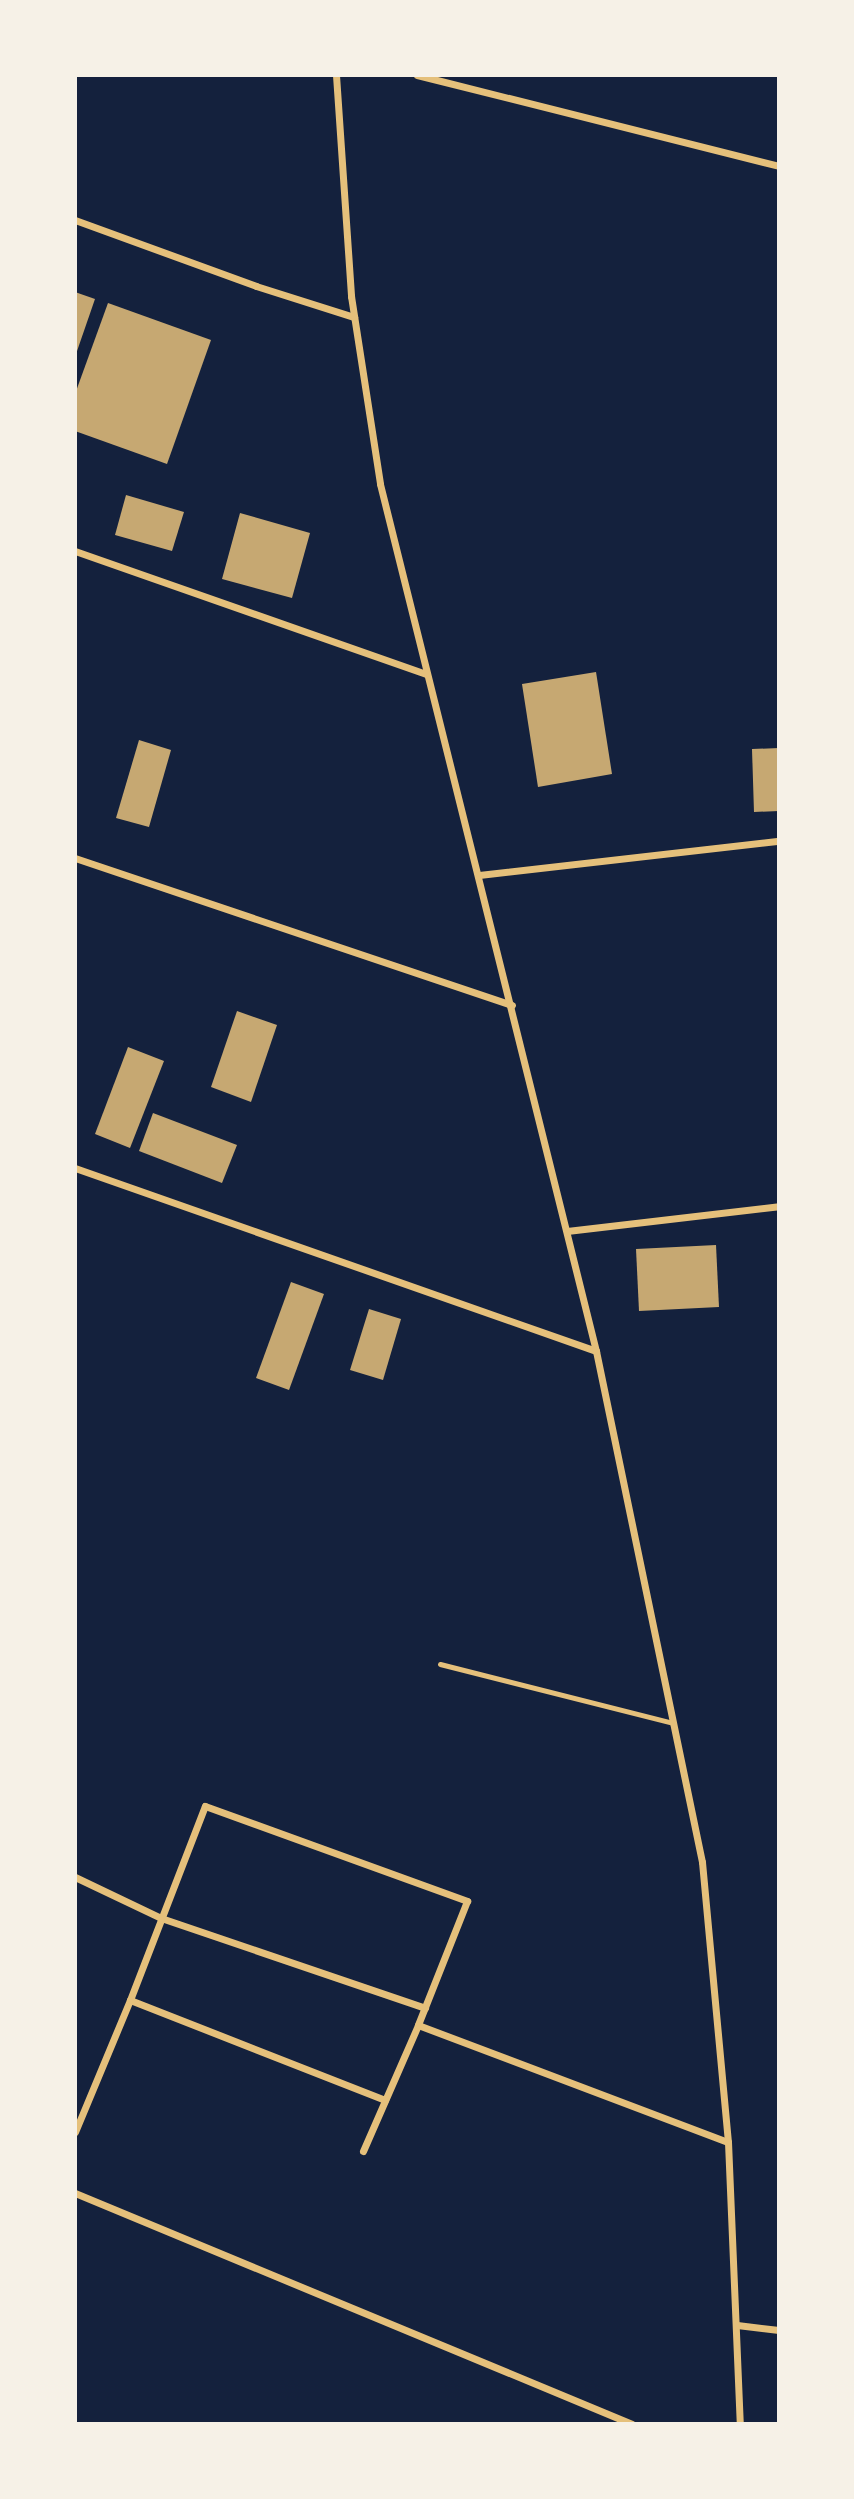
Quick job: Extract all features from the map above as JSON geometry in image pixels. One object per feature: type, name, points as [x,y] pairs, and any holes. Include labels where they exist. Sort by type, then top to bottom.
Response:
[{"type":"street","points":[[336,75],[354,317],[380,484],[426,674],[512,1004],[596,1351],[702,1862],[728,2142],[740,2424]]},
{"type":"street","points":[[417,75],[779,166]]},
{"type":"street","points":[[75,220],[256,286],[354,317]]},
{"type":"street","points":[[75,551],[426,674]]},
{"type":"street","points":[[479,874],[779,841]]},
{"type":"street","points":[[75,858],[512,1004]]},
{"type":"street","points":[[75,1168],[596,1351]]},
{"type":"street","points":[[567,1231],[779,1206]]},
{"type":"street","points":[[75,2132],[131,2000],[205,1806],[467,1901],[418,2025],[363,2151]]},
{"type":"street","points":[[75,1877],[161,1918],[425,2008]]},
{"type":"street","points":[[131,2000],[385,2100]]},
{"type":"street","points":[[418,2025],[728,2142]]},
{"type":"street","points":[[75,2193],[632,2424]]},
{"type":"street","points":[[737,2325],[779,2330]]},
{"type":"lane","points":[[440,1664],[673,1723]]},
{"type":"building","points":[[75,292],[95,299],[76,354],[75,354]]},
{"type":"building","points":[[108,303],[211,340],[167,464],[75,431],[75,394]]},
{"type":"building","points":[[126,495],[184,512],[172,551],[115,535]]},
{"type":"building","points":[[240,513],[310,533],[292,598],[222,579]]},
{"type":"building","points":[[596,672],[612,774],[538,787],[522,684]]},
{"type":"building","points":[[139,740],[171,750],[149,827],[116,818]]},
{"type":"building","points":[[779,748],[779,811],[754,812],[752,749]]},
{"type":"building","points":[[237,1011],[277,1025],[251,1102],[211,1087]]},
{"type":"building","points":[[128,1047],[164,1061],[130,1148],[95,1134]]},
{"type":"building","points":[[153,1113],[237,1145],[222,1183],[139,1151]]},
{"type":"building","points":[[716,1245],[719,1307],[639,1311],[636,1249]]},
{"type":"building","points":[[291,1282],[324,1294],[289,1390],[256,1378]]},
{"type":"building","points":[[369,1309],[401,1319],[383,1380],[350,1370]]}]
